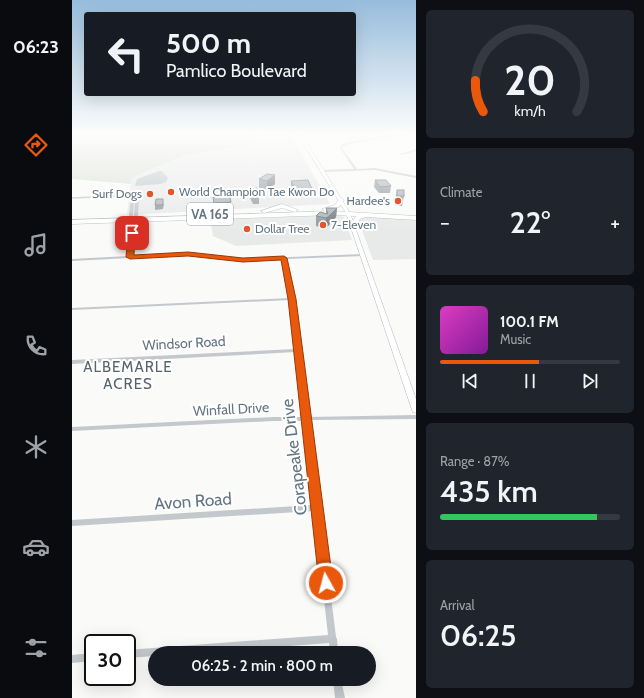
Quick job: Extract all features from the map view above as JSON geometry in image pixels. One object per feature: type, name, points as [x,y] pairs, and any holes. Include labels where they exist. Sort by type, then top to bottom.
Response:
[{"type":"highway","points":[[322,209],[336,207],[341,200]]},
{"type":"highway","name":"VA 165","points":[[258,214],[322,209],[416,218]]},
{"type":"highway","name":"VA 165","points":[[72,222],[258,214],[347,212],[416,214]]},
{"type":"highway","points":[[353,226],[359,216],[374,214]]},
{"type":"main road","points":[[319,166],[341,200],[353,226],[416,410]]},
{"type":"street","points":[[353,166],[356,169]]},
{"type":"street","points":[[322,171],[379,169],[416,177]]},
{"type":"street","points":[[130,257],[132,233],[135,229],[131,219],[134,200]]},
{"type":"street","points":[[72,260],[188,254],[243,260],[363,255]]},
{"type":"street","name":"Corapeake Drive","points":[[284,258],[292,299],[334,646]]},
{"type":"street","points":[[72,310],[104,307],[292,299]]},
{"type":"street","name":"Windsor Road","points":[[72,362],[298,350]]},
{"type":"street","name":"Winfall Drive","points":[[72,429],[306,418],[416,418]]},
{"type":"street","name":"Avon Road","points":[[72,523],[317,508]]},
{"type":"street","points":[[136,653],[333,639]]},
{"type":"street","points":[[72,658],[84,657]]},
{"type":"street","points":[[339,686],[340,698]]},
{"type":"shaded area","points":[[72,166],[160,166],[131,178],[131,184],[72,179]]},
{"type":"shaded area","points":[[160,166],[308,166],[330,204],[127,215],[131,178]]},
{"type":"shaded area","points":[[162,171],[168,178],[166,182],[161,184],[135,186],[137,179]]},
{"type":"shaded area","points":[[338,215],[344,217],[352,240],[236,246],[213,236],[210,219]]},
{"type":"shaded area","points":[[364,216],[416,219],[416,259],[373,260],[358,219]]},
{"type":"building","points":[[267,174],[275,175],[267,181],[259,179]]},
{"type":"building","points":[[308,180],[312,189],[296,191],[291,181]]},
{"type":"building","points":[[375,180],[386,180],[391,186],[380,187]]},
{"type":"building","points":[[257,188],[259,194],[254,195],[250,189]]},
{"type":"building","points":[[397,190],[404,190],[404,196],[397,196]]},
{"type":"building","points":[[213,197],[230,197],[231,202],[214,203]]},
{"type":"building","points":[[156,199],[163,199],[163,205],[155,205]]},
{"type":"building","points":[[326,208],[337,208],[326,218],[316,216],[320,212],[328,214]]},
{"type":"waterway","points":[[103,197],[118,196]]},
{"type":"waterway","points":[[103,197],[126,196]]},
{"type":"waterway","points":[[91,197],[103,197]]},
{"type":"waterway","points":[[72,198],[103,197]]},
{"type":"place","name":"World Champion Tae Kwon Do","points":[[171,192]]},
{"type":"place","name":"Surf Dogs","points":[[150,194]]},
{"type":"place","name":"Hardee's","points":[[398,201]]},
{"type":"place","name":"7-Eleven","points":[[323,225]]},
{"type":"place","name":"Dollar Tree","points":[[247,229]]},
{"type":"district","name":"ALBEMARLE ACRES","points":[[128,376]]},
{"type":"route","points":[[132,233],[130,257],[188,254],[205,255],[234,260],[284,258],[288,272],[292,299],[318,527],[326,583]]}]
